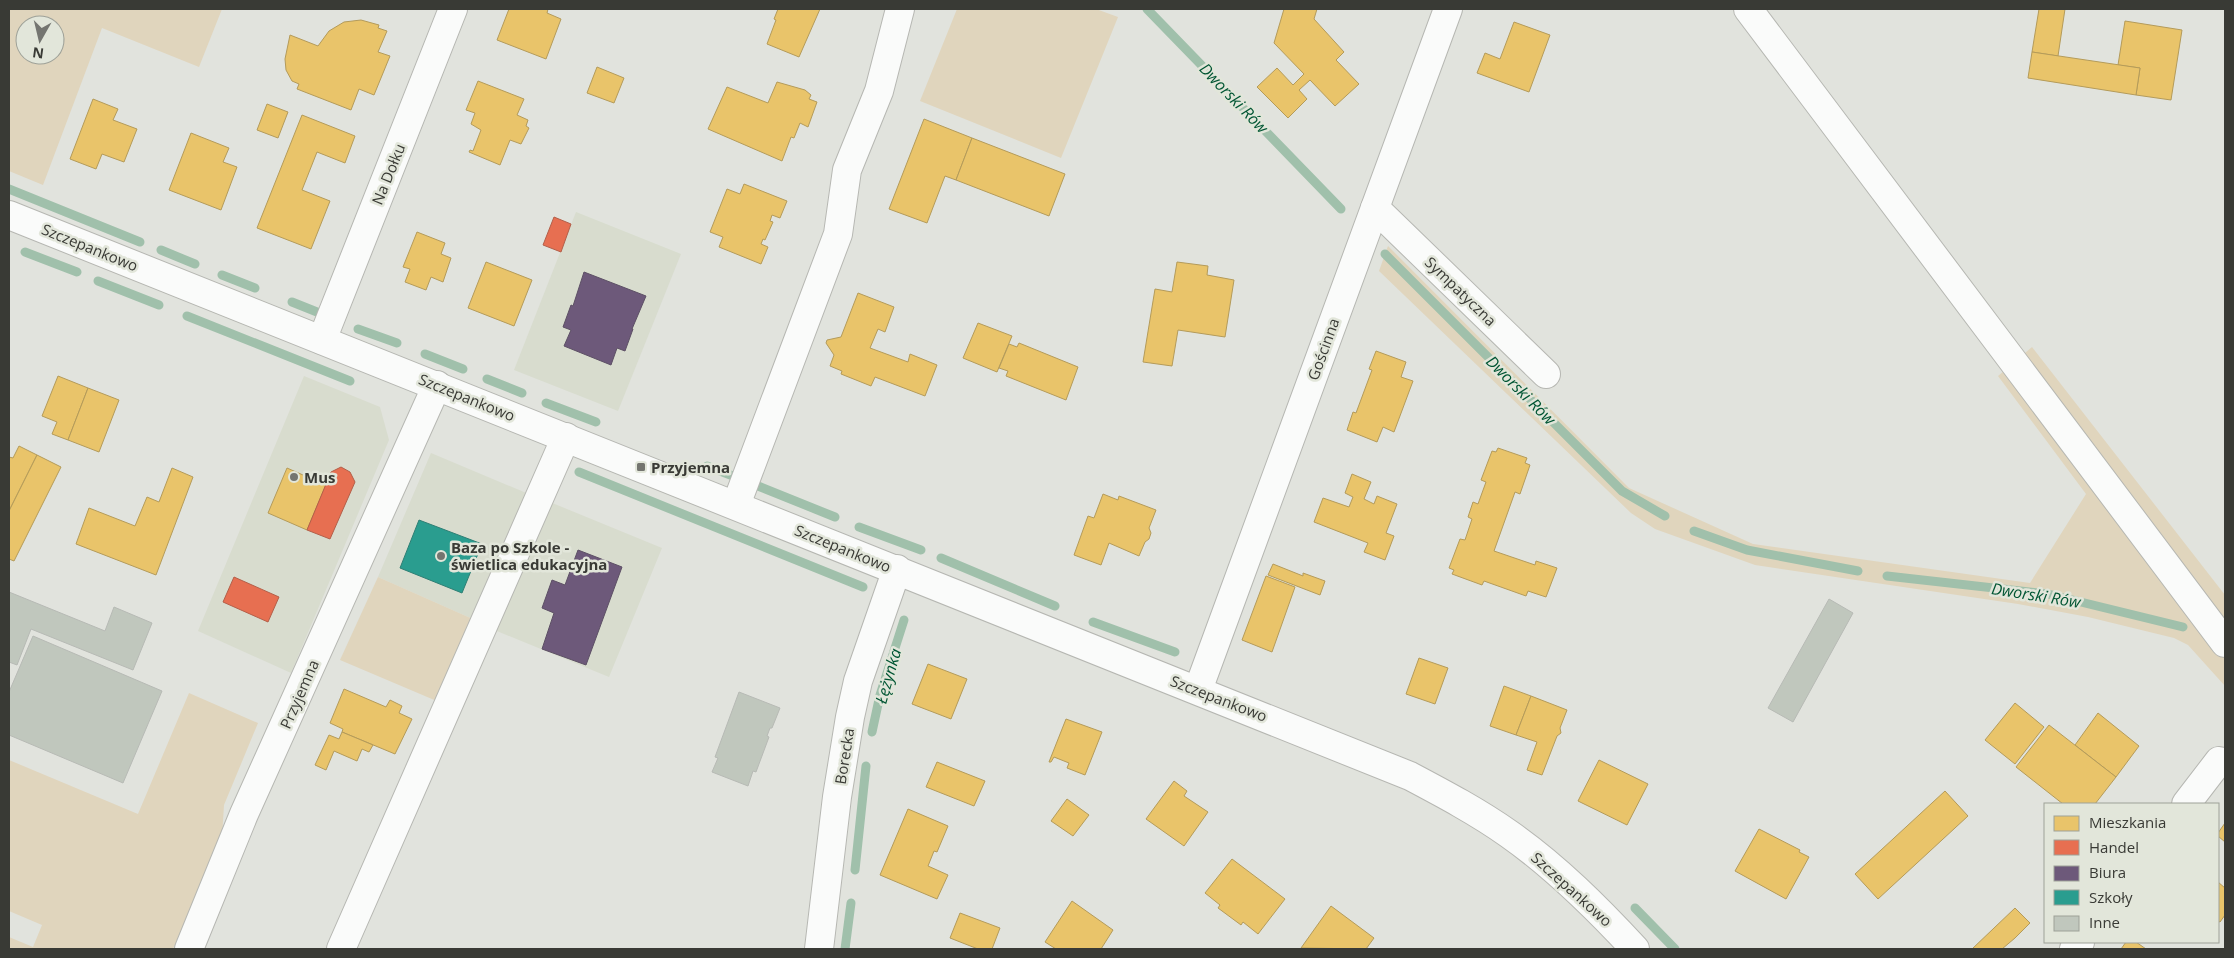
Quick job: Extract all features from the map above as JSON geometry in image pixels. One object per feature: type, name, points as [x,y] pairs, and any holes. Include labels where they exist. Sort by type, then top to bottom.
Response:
[{"type":"street","name":"Na Dołku","points":[[322,340],[453,9]]},
{"type":"street","points":[[736,505],[838,234],[847,170],[879,91],[900,9]]},
{"type":"street","name":"Gościnna","points":[[1198,690],[1448,9]]},
{"type":"street","points":[[1748,9],[2225,643]]},
{"type":"street","name":"Sympatyczna","points":[[1375,208],[1546,374]]},
{"type":"street","name":"Szczepankowo","points":[[9,215],[1402,772],[1456,801],[1509,834],[1561,875],[1635,949]]},
{"type":"street","name":"Przyjemna","points":[[189,949],[244,814],[437,385]]},
{"type":"street","points":[[341,949],[566,437]]},
{"type":"street","name":"Borecka","points":[[818,949],[837,797],[850,717],[858,681],[897,569]]},
{"type":"street","points":[[2187,803],[2219,761]]},
{"type":"shaded area","points":[[9,9],[222,9],[199,67],[102,28],[43,185],[9,171]]},
{"type":"shaded area","points":[[957,9],[1096,9],[1118,17],[1061,158],[920,101]]},
{"type":"shaded area","points":[[576,212],[681,254],[618,411],[514,370]]},
{"type":"shaded area","points":[[1388,246],[1629,488],[1753,544],[2030,583],[2086,494],[1998,376],[2032,347],[2225,595],[2225,686],[2188,645],[2174,638],[2088,617],[2018,604],[1755,565],[1655,529],[1631,513],[1379,271]]},
{"type":"shaded area","points":[[304,376],[380,407],[389,440],[291,673],[198,631]]},
{"type":"shaded area","points":[[431,453],[531,495],[475,620],[378,577]]},
{"type":"shaded area","points":[[545,500],[662,548],[609,677],[492,629]]},
{"type":"shaded area","points":[[378,577],[475,620],[439,702],[340,660]]},
{"type":"shaded area","points":[[189,693],[258,723],[224,805],[222,837],[173,949],[9,949],[9,937],[33,947],[42,925],[9,911],[9,760],[138,814]]},
{"type":"building: Mieszkania","points":[[509,9],[548,9],[547,13],[561,19],[546,59],[497,40]]},
{"type":"building: Mieszkania","points":[[778,9],[820,9],[799,57],[767,44]]},
{"type":"building: Mieszkania","points":[[1284,9],[1317,9],[1314,19],[1344,52],[1336,60],[1359,84],[1335,106],[1310,80],[1299,90],[1307,99],[1288,118],[1257,87],[1277,68],[1293,85],[1304,74],[1274,43]]},
{"type":"building: Mieszkania","points":[[2039,9],[2065,9],[2058,56],[2032,52]]},
{"type":"building: Mieszkania","points":[[361,20],[379,25],[378,28],[387,31],[378,52],[390,56],[374,95],[359,89],[351,110],[297,89],[299,84],[292,81],[286,70],[285,59],[290,35],[318,46],[329,31],[344,22]]},
{"type":"building: Mieszkania","points":[[2125,21],[2182,30],[2171,100],[2136,95],[2140,68],[2118,65]]},
{"type":"building: Mieszkania","points":[[1514,22],[1550,35],[1529,92],[1477,73],[1485,53],[1500,59]]},
{"type":"building: Mieszkania","points":[[2032,52],[2140,68],[2136,95],[2028,78]]},
{"type":"building: Mieszkania","points":[[597,67],[624,78],[614,103],[587,93]]},
{"type":"building: Mieszkania","points":[[478,81],[524,99],[517,115],[528,120],[526,126],[529,128],[521,144],[510,140],[500,165],[469,152],[470,150],[473,151],[481,130],[471,124],[475,113],[466,110]]},
{"type":"building: Mieszkania","points":[[777,82],[805,90],[811,95],[809,99],[817,102],[808,127],[800,123],[794,138],[791,137],[782,161],[708,129],[727,87],[768,103]]},
{"type":"building: Mieszkania","points":[[93,99],[118,109],[113,120],[137,129],[124,162],[102,154],[96,169],[70,159]]},
{"type":"building: Mieszkania","points":[[267,104],[288,112],[278,138],[257,130]]},
{"type":"building: Mieszkania","points":[[302,115],[355,136],[345,163],[317,152],[302,190],[330,201],[311,249],[257,228]]},
{"type":"building: Mieszkania","points":[[924,119],[972,138],[956,180],[945,176],[927,223],[889,209]]},
{"type":"building: Mieszkania","points":[[191,133],[229,148],[223,162],[237,167],[221,210],[169,190]]},
{"type":"building: Mieszkania","points":[[972,138],[1065,174],[1049,216],[956,180]]},
{"type":"building: Mieszkania","points":[[744,184],[787,201],[780,218],[772,215],[770,221],[773,222],[765,240],[763,239],[761,244],[768,247],[761,264],[719,247],[723,237],[710,232],[727,189],[740,194]]},
{"type":"building: Mieszkania","points":[[417,232],[445,243],[441,254],[451,258],[443,282],[431,277],[426,290],[405,282],[410,269],[403,267]]},
{"type":"building: Mieszkania","points":[[486,262],[532,280],[514,326],[468,308]]},
{"type":"building: Mieszkania","points":[[1177,262],[1208,266],[1207,275],[1234,280],[1225,337],[1178,330],[1172,366],[1143,362],[1155,289],[1172,292]]},
{"type":"building: Mieszkania","points":[[858,293],[894,307],[885,332],[878,329],[870,348],[908,362],[910,354],[937,365],[925,396],[875,377],[871,386],[841,374],[842,371],[830,366],[834,355],[826,343],[827,340],[841,337]]},
{"type":"building: Mieszkania","points":[[978,323],[1012,336],[997,372],[963,358]]},
{"type":"building: Mieszkania","points":[[1019,343],[1078,367],[1066,400],[1006,376],[1008,371],[999,368],[1009,344],[1017,347]]},
{"type":"building: Mieszkania","points":[[1376,351],[1406,362],[1401,377],[1413,381],[1394,432],[1383,427],[1377,442],[1347,430],[1353,412],[1356,413],[1372,370],[1369,369]]},
{"type":"building: Mieszkania","points":[[58,376],[88,388],[68,440],[52,434],[57,422],[42,416]]},
{"type":"building: Mieszkania","points":[[88,388],[119,400],[99,452],[68,440]]},
{"type":"building: Mieszkania","points":[[19,446],[37,455],[9,511],[9,457],[13,458]]},
{"type":"building: Mieszkania","points":[[1498,448],[1527,458],[1525,463],[1530,465],[1520,494],[1515,492],[1494,551],[1535,565],[1536,561],[1557,568],[1546,597],[1528,591],[1526,596],[1484,581],[1482,585],[1452,574],[1454,570],[1449,568],[1460,539],[1465,540],[1472,519],[1468,517],[1473,502],[1478,504],[1486,482],[1481,480],[1492,451],[1496,452]]},
{"type":"building: Mieszkania","points":[[37,455],[61,467],[14,561],[9,559],[9,511]]},
{"type":"building: Mieszkania","points":[[172,468],[193,477],[156,575],[76,544],[89,508],[135,526],[147,497],[159,502]]},
{"type":"building: Mieszkania","points":[[287,468],[326,485],[307,530],[268,513]]},
{"type":"building: Mieszkania","points":[[1352,474],[1371,482],[1364,499],[1374,504],[1377,496],[1397,504],[1386,533],[1394,536],[1385,560],[1364,552],[1368,543],[1314,522],[1323,498],[1349,507],[1353,497],[1345,493]]},
{"type":"building: Mieszkania","points":[[1103,494],[1118,500],[1119,496],[1156,510],[1149,528],[1151,533],[1149,539],[1145,542],[1139,556],[1109,543],[1101,565],[1074,555],[1088,516],[1094,518]]},
{"type":"building: Mieszkania","points":[[1273,564],[1303,576],[1303,573],[1325,581],[1320,595],[1268,575]]},
{"type":"building: Mieszkania","points":[[1266,576],[1295,587],[1272,652],[1242,640]]},
{"type":"building: Mieszkania","points":[[1419,658],[1448,668],[1435,704],[1406,694]]},
{"type":"building: Mieszkania","points":[[928,664],[967,679],[951,719],[912,704]]},
{"type":"building: Mieszkania","points":[[1504,686],[1531,696],[1516,735],[1490,726]]},
{"type":"building: Mieszkania","points":[[344,689],[386,707],[390,700],[402,706],[399,713],[412,719],[395,754],[342,732],[343,729],[330,723]]},
{"type":"building: Mieszkania","points":[[1531,696],[1567,710],[1560,728],[1561,733],[1557,736],[1542,775],[1527,770],[1537,742],[1516,735]]},
{"type":"building: Mieszkania","points":[[2015,703],[2044,727],[2015,764],[1985,740]]},
{"type":"building: Mieszkania","points":[[2098,713],[2139,746],[2116,777],[2075,745]]},
{"type":"building: Mieszkania","points":[[1066,719],[1102,732],[1085,775],[1067,768],[1069,763],[1054,757],[1049,762]]},
{"type":"building: Mieszkania","points":[[2049,725],[2116,777],[2096,803],[2062,803],[2016,767]]},
{"type":"building: Mieszkania","points":[[342,732],[373,745],[369,752],[362,749],[357,761],[334,751],[326,770],[315,765],[329,735],[339,739]]},
{"type":"building: Mieszkania","points":[[1599,760],[1648,784],[1627,825],[1578,801]]},
{"type":"building: Mieszkania","points":[[937,762],[985,781],[974,806],[926,787]]},
{"type":"building: Mieszkania","points":[[1174,781],[1187,791],[1184,796],[1208,812],[1184,846],[1146,819]]},
{"type":"building: Mieszkania","points":[[1945,791],[1968,816],[1878,899],[1855,874]]},
{"type":"building: Mieszkania","points":[[1067,799],[1089,815],[1073,836],[1051,821]]},
{"type":"building: Mieszkania","points":[[908,809],[948,826],[937,852],[934,851],[928,866],[948,875],[937,899],[880,875]]},
{"type":"building: Mieszkania","points":[[2225,823],[2225,842],[2219,837],[2219,832]]},
{"type":"building: Mieszkania","points":[[1759,829],[1800,850],[1799,852],[1809,857],[1786,899],[1735,871]]},
{"type":"building: Mieszkania","points":[[1232,859],[1285,899],[1258,934],[1243,922],[1241,925],[1218,908],[1220,905],[1205,893]]},
{"type":"building: Mieszkania","points":[[2219,883],[2225,888],[2225,915],[2220,922]]},
{"type":"building: Mieszkania","points":[[1072,901],[1113,930],[1101,949],[1056,949],[1045,942]]},
{"type":"building: Mieszkania","points":[[1331,906],[1374,938],[1366,949],[1301,948]]},
{"type":"building: Mieszkania","points":[[2015,908],[2030,923],[2015,938],[2002,949],[1972,949]]},
{"type":"building: Mieszkania","points":[[960,913],[1000,928],[992,949],[978,949],[950,938]]},
{"type":"building: Mieszkania","points":[[2125,943],[2137,943],[2146,949],[2121,949]]},
{"type":"building: Handel","points":[[554,217],[571,224],[561,252],[543,245]]},
{"type":"building: Handel","points":[[341,467],[350,472],[355,482],[330,539],[307,530],[331,472]]},
{"type":"building: Handel","points":[[234,577],[279,597],[268,622],[223,602]]},
{"type":"building: Biura","points":[[584,272],[646,296],[625,351],[617,348],[611,365],[564,346],[571,330],[563,327],[571,305],[573,306]]},
{"type":"building: Biura","points":[[578,550],[622,567],[586,665],[542,649],[554,613],[542,608],[552,580],[565,585]]},
{"type":"building: Szkoły","name":"Baza po Szkole - świetlica edukacyjna","points":[[419,520],[482,544],[462,593],[400,568]]},
{"type":"building: Inne","points":[[9,592],[105,631],[114,607],[152,623],[133,670],[31,629],[17,665],[9,662]]},
{"type":"building: Inne","points":[[1829,599],[1853,613],[1793,722],[1768,708]]},
{"type":"building: Inne","points":[[33,636],[162,691],[123,783],[9,735],[9,692]]},
{"type":"building: Inne","points":[[739,692],[780,708],[767,736],[769,737],[756,772],[753,771],[748,786],[712,772],[718,758],[715,757]]},
{"type":"waterway","name":"Dworski Rów","points":[[1147,9],[1341,209]]},
{"type":"waterway","points":[[9,189],[140,242]]},
{"type":"waterway","points":[[161,250],[195,264]]},
{"type":"waterway","points":[[25,252],[77,272]]},
{"type":"waterway","name":"Dworski Rów","points":[[1385,254],[1622,491],[1665,516]]},
{"type":"waterway","points":[[222,275],[255,288]]},
{"type":"waterway","points":[[98,281],[159,305]]},
{"type":"waterway","points":[[292,302],[322,314]]},
{"type":"waterway","points":[[187,316],[350,381]]},
{"type":"waterway","points":[[358,329],[397,343]]},
{"type":"waterway","points":[[425,354],[463,369]]},
{"type":"waterway","points":[[487,379],[522,393]]},
{"type":"waterway","points":[[546,403],[596,422]]},
{"type":"waterway","points":[[707,466],[733,476]]},
{"type":"waterway","points":[[579,472],[863,587]]},
{"type":"waterway","points":[[758,486],[835,517]]},
{"type":"waterway","points":[[859,527],[921,550]]},
{"type":"waterway","name":"Dworski Rów","points":[[1694,531],[1747,550],[1858,571]]},
{"type":"waterway","points":[[941,558],[1055,606]]},
{"type":"waterway","name":"Dworski Rów","points":[[1887,576],[2048,594],[2183,627]]},
{"type":"waterway","name":"Łężynka","points":[[872,732],[880,695],[904,620]]},
{"type":"waterway","points":[[1093,622],[1175,652]]},
{"type":"waterway","name":"Łężynka","points":[[855,870],[866,766]]},
{"type":"waterway","name":"Łężynka","points":[[845,949],[851,903]]},
{"type":"waterway","points":[[1635,908],[1675,949]]},
{"type":"place","name":"Przyjemna","points":[[641,467]]},
{"type":"place","name":"Mus","points":[[294,477]]},
{"type":"place","name":"Baza po Szkole - świetlica edukacyjna","points":[[441,556]]}]
